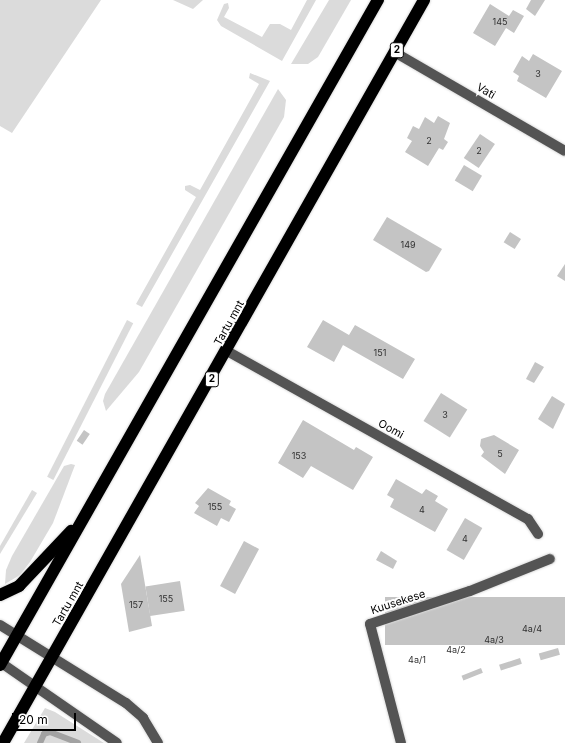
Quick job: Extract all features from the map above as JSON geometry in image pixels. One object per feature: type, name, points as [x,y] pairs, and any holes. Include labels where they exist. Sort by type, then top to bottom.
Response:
[{"type":"highway","points":[[0,664],[378,0]]},
{"type":"highway","name":"Tartu mnt","points":[[54,657],[228,351],[424,0]]},
{"type":"highway","points":[[0,595],[19,586],[85,515]]},
{"type":"highway","name":"2","points":[[3,743],[54,657]]},
{"type":"street","name":"Vati","points":[[396,52],[565,151]]},
{"type":"street","name":"Oomi","points":[[228,351],[528,519],[538,534]]},
{"type":"street","name":"Kuusekese","points":[[401,743],[370,624],[470,591],[550,559]]},
{"type":"street","points":[[0,625],[54,657],[126,703],[143,718],[158,743]]},
{"type":"street","points":[[0,664],[37,687],[117,743]]},
{"type":"shaded area","points":[[0,0],[101,0],[12,133],[0,126]]},
{"type":"shaded area","points":[[173,0],[203,0],[193,9]]},
{"type":"shaded area","points":[[307,0],[316,0],[282,61],[221,26],[217,20],[224,4],[228,3],[229,8],[224,17],[262,37],[270,24],[280,24],[291,30]]},
{"type":"shaded area","points":[[329,0],[351,0],[318,57],[308,64],[291,64]]},
{"type":"shaded area","points":[[250,73],[270,81],[142,307],[136,304],[196,197],[185,190],[185,186],[190,185],[200,190],[259,84],[249,78]]},
{"type":"shaded area","points":[[278,89],[286,100],[284,117],[139,372],[106,411],[103,401],[105,394]]},
{"type":"shaded area","points":[[127,320],[133,323],[53,480],[47,477]]},
{"type":"shaded area","points":[[71,464],[75,465],[53,523],[30,562],[20,575],[5,584],[6,570],[12,556],[64,466]]},
{"type":"shaded area","points":[[32,490],[37,493],[0,554],[0,546]]},
{"type":"shaded area","points":[[45,708],[55,712],[104,743],[24,743]]},
{"type":"building","points":[[531,0],[545,0],[535,16],[526,9]]},
{"type":"building","points":[[490,4],[509,16],[513,10],[524,16],[514,33],[506,28],[495,46],[473,33]]},
{"type":"building","points":[[533,54],[562,71],[546,98],[517,81],[519,76],[513,72],[522,56],[529,61]]},
{"type":"building","points":[[438,116],[450,123],[444,139],[448,142],[443,150],[439,148],[428,166],[405,152],[412,141],[407,138],[413,126],[419,129],[425,117],[434,123]]},
{"type":"building","points":[[480,134],[495,144],[479,168],[464,158]]},
{"type":"building","points":[[464,165],[482,176],[473,191],[455,180]]},
{"type":"building","points":[[387,217],[442,249],[429,271],[426,272],[373,240]]},
{"type":"building","points":[[510,232],[521,239],[515,249],[504,242]]},
{"type":"building","points":[[565,264],[565,281],[557,276]]},
{"type":"building","points":[[323,320],[349,335],[355,325],[415,359],[403,379],[343,345],[334,362],[307,347]]},
{"type":"building","points":[[535,362],[544,367],[534,383],[526,379]]},
{"type":"building","points":[[441,393],[467,409],[450,437],[424,421]]},
{"type":"building","points":[[552,396],[565,404],[553,429],[538,419]]},
{"type":"building","points":[[303,420],[354,450],[356,447],[373,457],[353,490],[311,466],[303,478],[278,463]]},
{"type":"building","points":[[84,430],[90,434],[83,445],[77,441]]},
{"type":"building","points":[[494,435],[519,450],[505,474],[481,456],[484,452],[480,446],[481,439]]},
{"type":"building","points":[[396,479],[422,494],[426,489],[438,496],[435,501],[448,509],[435,532],[390,507],[394,499],[387,495]]},
{"type":"building","points":[[208,488],[231,501],[229,505],[236,509],[229,522],[221,518],[217,526],[194,513],[199,506],[195,503]]},
{"type":"building","points":[[465,518],[482,528],[464,560],[446,550]]},
{"type":"building","points":[[244,541],[259,549],[235,594],[220,586]]},
{"type":"building","points":[[381,551],[397,561],[393,569],[376,560]]},
{"type":"building","points":[[140,555],[152,626],[129,632],[121,584]]},
{"type":"building","points":[[180,581],[185,611],[150,616],[145,586]]},
{"type":"building","points":[[385,597],[565,597],[565,645],[385,645]]},
{"type":"building","points":[[558,648],[560,655],[541,660],[539,654]]},
{"type":"building","points":[[520,658],[522,664],[501,671],[499,665]]},
{"type":"building","points":[[481,668],[483,673],[463,681],[462,676]]},
{"type":"waterway","points":[[40,743],[44,734],[50,732],[78,743]]}]
